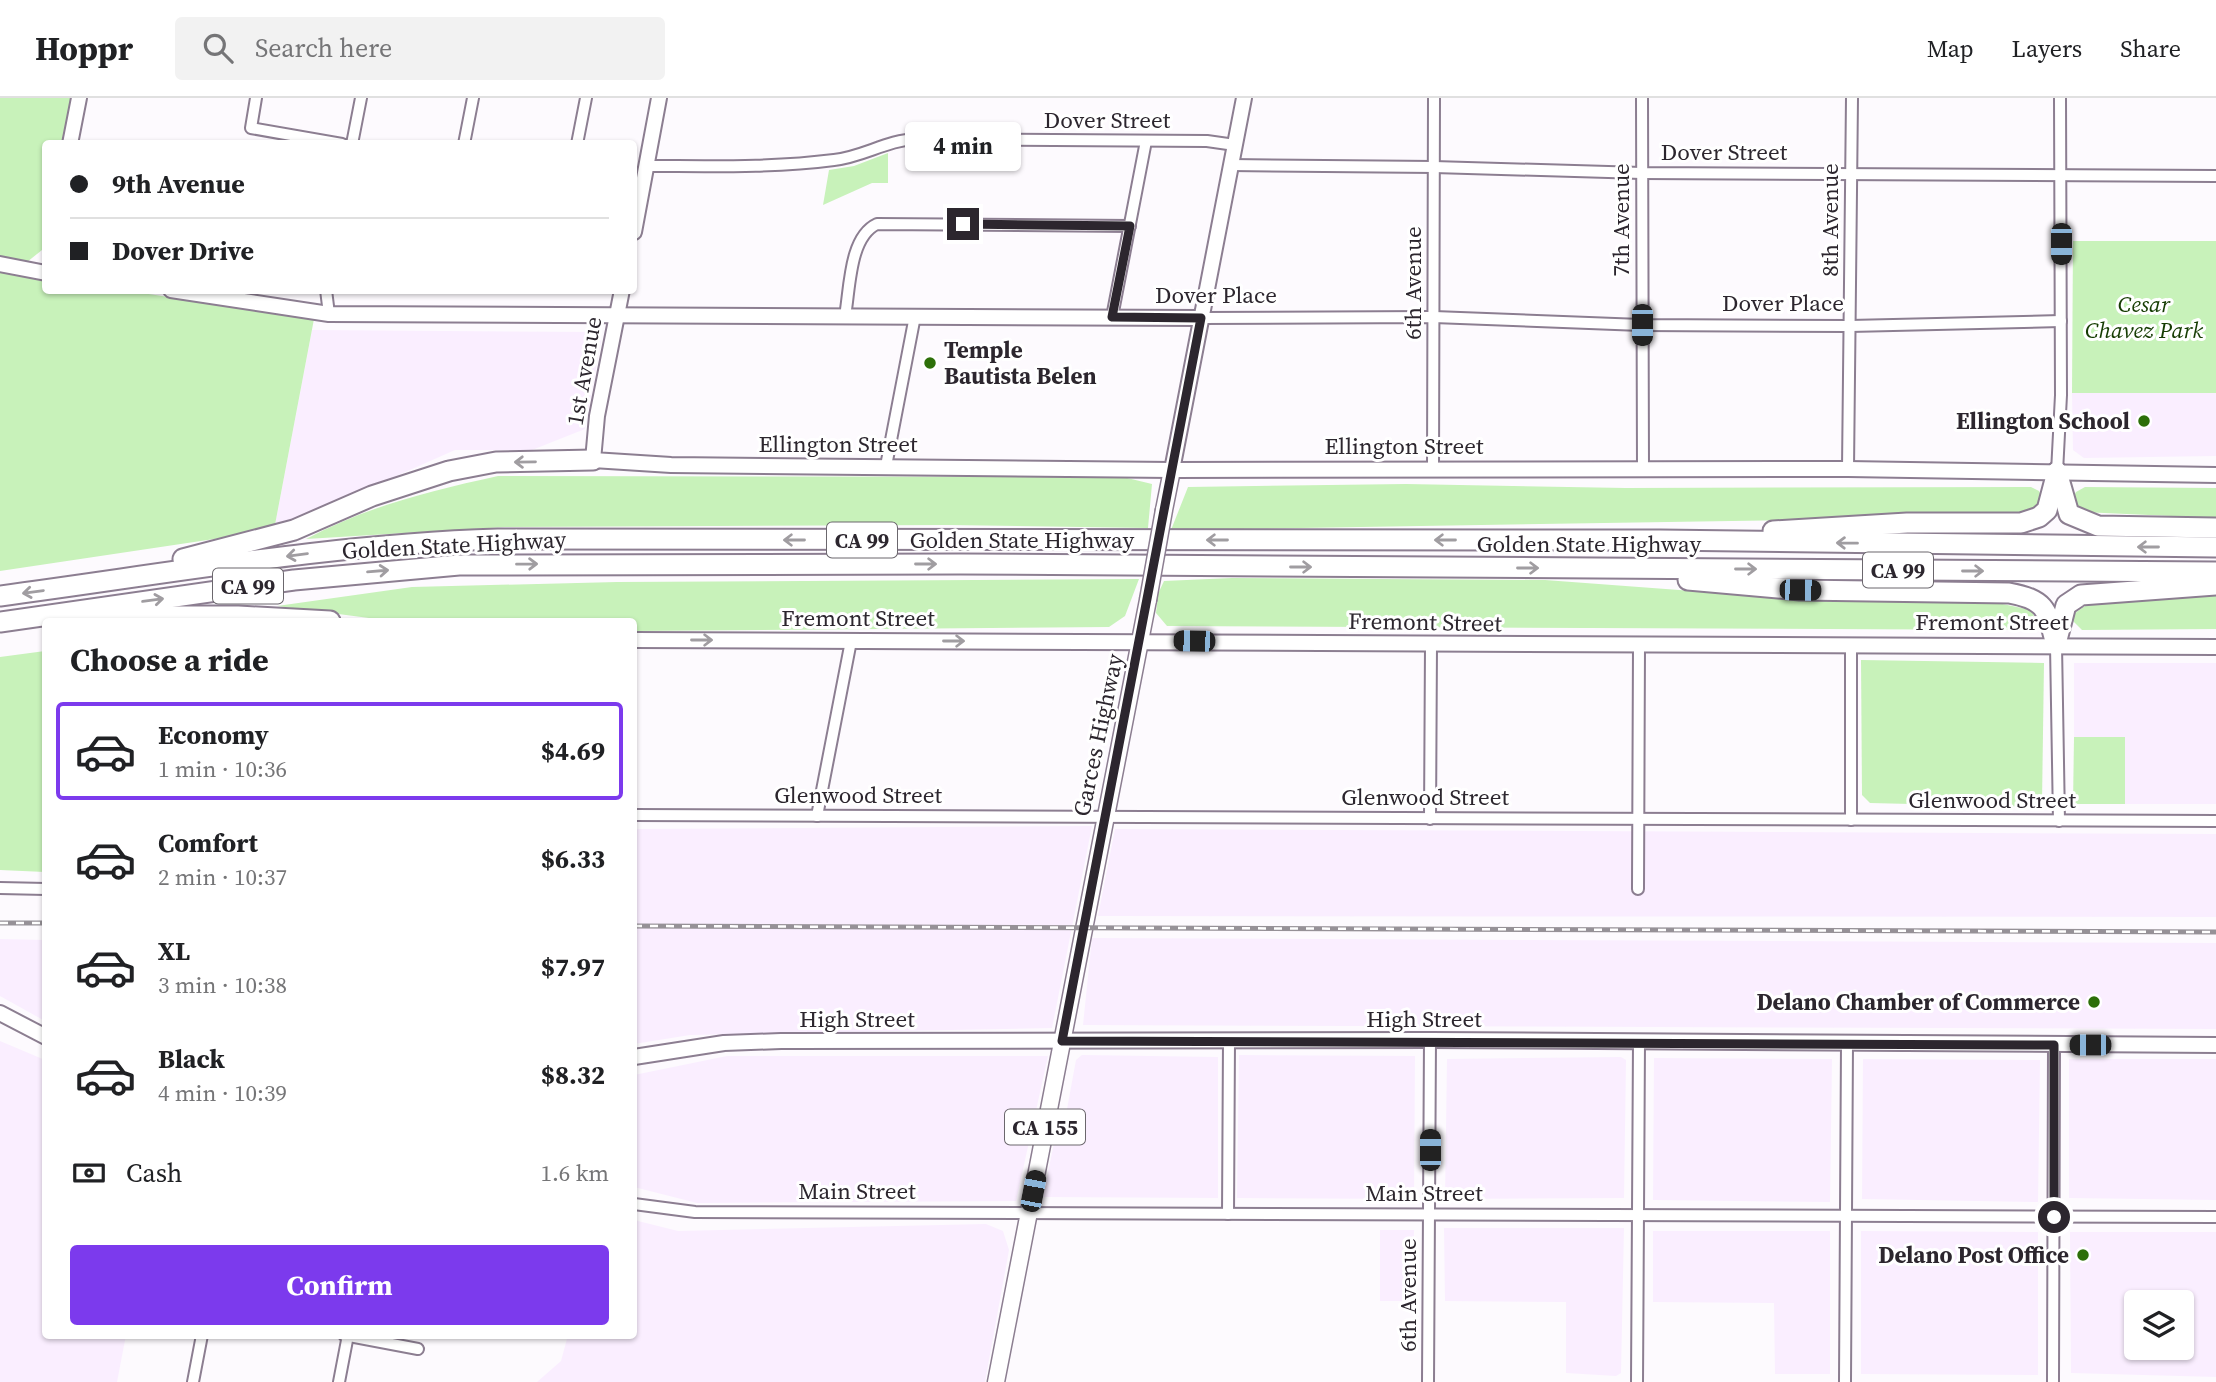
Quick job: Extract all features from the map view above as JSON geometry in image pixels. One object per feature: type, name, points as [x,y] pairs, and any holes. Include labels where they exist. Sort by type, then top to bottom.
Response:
[{"type":"highway","points":[[67,587],[294,530],[372,496],[449,471],[496,462],[593,460]]},
{"type":"highway","points":[[2057,472],[2069,514],[2098,526],[2216,528]]},
{"type":"highway","points":[[1660,540],[1853,526],[2021,523],[2039,517],[2047,510],[2057,472]]},
{"type":"highway","name":"Golden State Highway","points":[[0,596],[313,552],[405,543],[498,539],[1660,540],[2216,547]]},
{"type":"highway","name":"Golden State Highway","points":[[0,622],[294,580],[459,565],[2216,572]]},
{"type":"highway","points":[[1579,569],[1800,590],[2009,593],[2034,599],[2045,607],[2056,645]]},
{"type":"highway","points":[[2056,645],[2066,604],[2081,595],[2216,585]]},
{"type":"highway","points":[[37,617],[275,618]]},
{"type":"main road","name":"Garces Highway","points":[[996,1382],[1172,470]]},
{"type":"street","points":[[71,140],[79,98]]},
{"type":"street","points":[[256,98],[251,128],[319,140]]},
{"type":"street","points":[[353,140],[362,98]]},
{"type":"street","points":[[465,140],[473,98]]},
{"type":"street","points":[[578,140],[586,98]]},
{"type":"street","points":[[637,216],[659,98]]},
{"type":"street","name":"Garces Highway","points":[[1172,470],[1244,98]]},
{"type":"street","name":"6th Avenue","points":[[1433,469],[1434,98]]},
{"type":"street","name":"7th Avenue","points":[[1642,98],[1643,468]]},
{"type":"street","name":"8th Avenue","points":[[1848,469],[1852,98]]},
{"type":"street","points":[[2057,472],[2061,395],[2060,98]]},
{"type":"street","name":"Dover Street","points":[[646,166],[787,166],[847,158],[892,142],[916,139],[1207,141],[1234,145]]},
{"type":"street","points":[[1112,317],[1146,141]]},
{"type":"street","name":"Dover Street","points":[[1231,165],[1642,173],[2216,176]]},
{"type":"street","points":[[845,316],[858,243],[866,231],[877,224],[1130,226]]},
{"type":"street","points":[[0,264],[42,272]]},
{"type":"street","name":"Dover Place","points":[[197,294],[329,314],[1434,317],[1642,325],[1850,326],[2060,321]]},
{"type":"street","points":[[326,294],[329,314]]},
{"type":"street","name":"1st Avenue","points":[[593,460],[597,416],[621,294]]},
{"type":"street","points":[[886,467],[915,316]]},
{"type":"street","name":"Ellington Street","points":[[593,460],[671,465],[1172,470],[1643,468],[2216,475]]},
{"type":"street","name":"Fremont Street","points":[[637,640],[1141,640],[1431,645],[2216,647]]},
{"type":"street","points":[[817,816],[852,641]]},
{"type":"street","points":[[1850,820],[1851,644]]},
{"type":"street","points":[[1430,818],[1431,645]]},
{"type":"street","points":[[2056,645],[2059,821]]},
{"type":"street","points":[[1638,889],[1639,646]]},
{"type":"street","name":"Glenwood Street","points":[[637,815],[2216,821]]},
{"type":"street","points":[[0,888],[42,889]]},
{"type":"street","points":[[0,1013],[42,1035]]},
{"type":"street","name":"6th Avenue","points":[[1429,1382],[1430,1040]]},
{"type":"street","name":"High Street","points":[[637,1057],[724,1043],[781,1041],[1430,1040],[2216,1045]]},
{"type":"street","points":[[1228,1213],[1230,1041]]},
{"type":"street","points":[[1637,1382],[1639,1042]]},
{"type":"street","points":[[1845,1382],[1847,1044]]},
{"type":"street","points":[[2053,1382],[2054,1045]]},
{"type":"street","name":"Main Street","points":[[637,1204],[695,1212],[2216,1217]]},
{"type":"street","points":[[193,1382],[201,1339]]},
{"type":"street","points":[[339,1382],[346,1339]]},
{"type":"street","points":[[367,1339],[418,1349]]},
{"type":"shaded area","points":[[312,330],[594,332],[601,341],[585,429],[532,450],[455,450],[274,530]]},
{"type":"shaded area","name":"Ellington School","points":[[2072,393],[2216,393],[2216,456],[2084,458],[2073,450]]},
{"type":"shaded area","points":[[2074,663],[2216,663],[2216,804],[2125,804],[2125,737],[2074,737]]},
{"type":"shaded area","points":[[1092,826],[1052,1028],[690,1035],[637,1044],[637,829]]},
{"type":"shaded area","points":[[1115,829],[2216,834],[2216,917],[1098,916]]},
{"type":"shaded area","points":[[1092,938],[2216,943],[2216,1029],[1083,1025]]},
{"type":"shaded area","points":[[0,939],[42,940],[42,1019],[0,996]]},
{"type":"shaded area","points":[[0,1041],[42,1059],[42,1339],[125,1339],[117,1382],[0,1382]]},
{"type":"shaded area","points":[[1082,1055],[1218,1057],[1218,1198],[1043,1197],[1056,1133],[1065,1120],[1076,1060]]},
{"type":"shaded area","points":[[1239,1055],[1415,1056],[1414,1199],[1237,1198]]},
{"type":"shaded area","points":[[727,1056],[1048,1056],[1016,1201],[697,1203],[637,1188],[637,1074]]},
{"type":"shaded area","points":[[1621,1057],[1626,1060],[1624,1198],[1445,1199],[1447,1059]]},
{"type":"shaded area","points":[[1654,1058],[1832,1059],[1830,1202],[1653,1200]]},
{"type":"shaded area","points":[[1863,1059],[2040,1060],[2038,1202],[1862,1199]]},
{"type":"shaded area","points":[[2069,1059],[2216,1059],[2216,1200],[2069,1198]]},
{"type":"shaded area","points":[[637,1221],[678,1231],[986,1224],[1003,1231],[1009,1250],[985,1382],[537,1382],[561,1361],[567,1339],[637,1339]]},
{"type":"shaded area","points":[[1444,1228],[1624,1228],[1621,1373],[1616,1376],[1566,1373],[1566,1302],[1445,1301]]},
{"type":"shaded area","points":[[1380,1230],[1414,1230],[1413,1301],[1380,1301]]},
{"type":"shaded area","points":[[1653,1231],[1830,1231],[1830,1374],[1775,1374],[1774,1303],[1653,1302]]},
{"type":"shaded area","points":[[1861,1231],[2038,1232],[2038,1375],[1861,1374]]},
{"type":"shaded area","points":[[2070,1232],[2216,1232],[2216,1377],[2071,1373]]},
{"type":"green space","points":[[0,98],[71,98],[63,140],[42,140],[42,250],[27,262],[0,259]]},
{"type":"green space","points":[[888,153],[888,183],[872,183],[823,205],[829,170],[854,166]]},
{"type":"green space","name":"Cesar Chavez Park","points":[[2073,241],[2216,241],[2216,393],[2072,393]]},
{"type":"green space","points":[[0,270],[42,277],[42,294],[149,294],[314,319],[274,530],[0,571]]},
{"type":"green space","points":[[498,476],[1123,477],[1152,484],[1148,528],[948,525],[505,527],[306,539],[376,509]]},
{"type":"green space","points":[[1406,484],[1626,488],[2031,487],[2039,491],[2042,498],[2032,509],[2025,512],[1986,517],[1171,530],[1188,487]]},
{"type":"green space","points":[[2085,487],[2216,488],[2216,518],[2082,512],[2075,508],[2072,499],[2076,492]]},
{"type":"green space","points":[[1232,578],[1545,580],[1773,597],[1998,603],[2031,610],[2035,618],[2030,630],[1167,626],[1156,613],[1158,594],[1164,581]]},
{"type":"green space","points":[[1139,579],[1125,616],[1109,627],[637,631],[637,618],[369,618],[277,606],[412,587],[617,582]]},
{"type":"green space","points":[[2216,594],[2216,629],[2082,630],[2073,621],[2075,613],[2088,604]]},
{"type":"green space","points":[[42,651],[42,872],[0,870],[0,657]]},
{"type":"green space","points":[[1861,660],[2044,663],[2042,803],[2035,807],[1870,803],[1862,795]]},
{"type":"green space","points":[[2074,737],[2125,737],[2125,804],[2073,804]]},
{"type":"railway","points":[[0,923],[42,923]]},
{"type":"railway","points":[[637,926],[2216,932]]},
{"type":"place","name":"Temple Bautista Belen","points":[[930,363]]},
{"type":"place","name":"Ellington School","points":[[2144,421]]},
{"type":"place","name":"Delano Chamber of Commerce","points":[[2094,1002]]},
{"type":"place","name":"Delano Post Office","points":[[2083,1255]]},
{"type":"route","points":[[963,224],[1130,226],[1112,317],[1201,318],[1062,1041],[1430,1040],[2054,1045],[2054,1217]]}]
